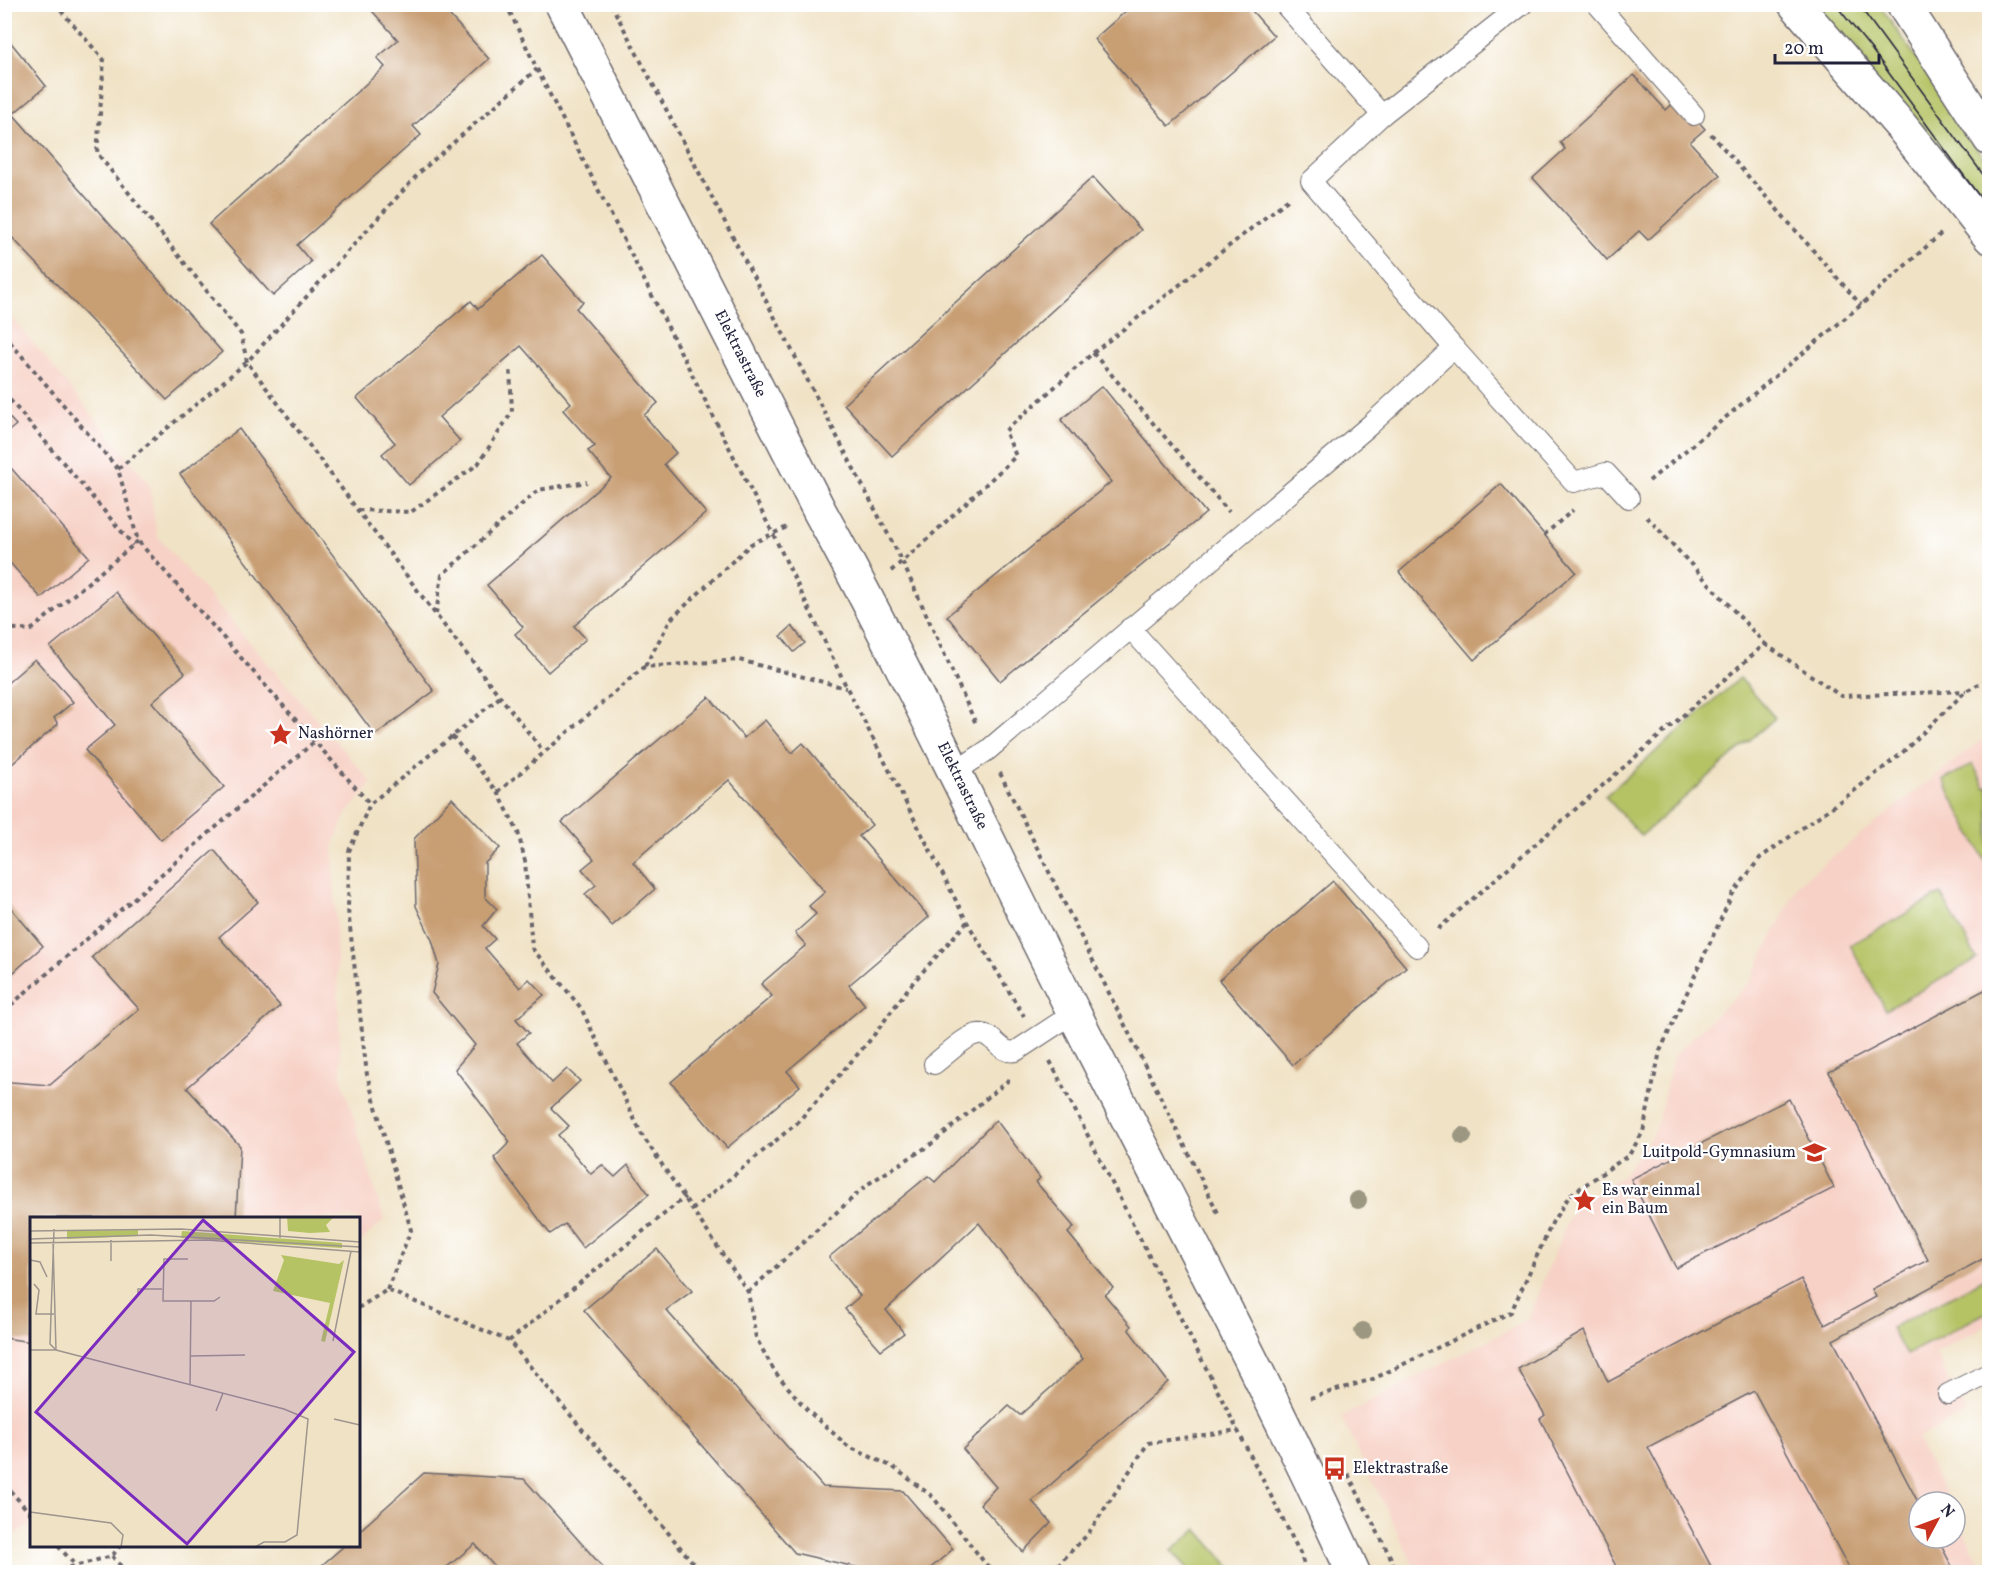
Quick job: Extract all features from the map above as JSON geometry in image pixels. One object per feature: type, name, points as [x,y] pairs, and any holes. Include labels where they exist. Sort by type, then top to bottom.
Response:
[{"type":"street","name":"Elektrastraße","points":[[562,4],[820,512],[865,593],[1298,1456],[1353,1572]]},
{"type":"street","points":[[1794,4],[1901,126],[1989,237]]},
{"type":"street","points":[[1902,4],[1989,139]]},
{"type":"lane","points":[[1284,4],[1382,115]]},
{"type":"lane","points":[[1523,4],[1382,115],[1311,181],[1454,348],[1574,482],[1606,473],[1629,498]]},
{"type":"lane","points":[[1597,4],[1694,115]]},
{"type":"lane","points":[[955,772],[988,750],[1370,425],[1454,348]]},
{"type":"lane","points":[[1130,628],[1417,947]]},
{"type":"lane","points":[[934,1064],[971,1036],[979,1034],[991,1038],[1005,1051],[1010,1052],[1041,1044],[1074,1013]]},
{"type":"lane","points":[[1948,1394],[1989,1373]]},
{"type":"path","points":[[55,4],[104,60],[97,153],[241,334],[247,362],[436,615],[543,751]]},
{"type":"path","points":[[507,4],[537,69],[773,534],[847,688],[967,922],[1041,1044],[1301,1555],[1306,1572]]},
{"type":"path","points":[[118,469],[247,362],[420,172],[537,69]]},
{"type":"path","points":[[1694,115],[1861,305]]},
{"type":"path","points":[[902,561],[1016,456],[1005,431],[1092,353],[1311,181]]},
{"type":"path","points":[[1944,231],[1861,305],[1629,498],[1765,644],[1840,696],[1966,691]]},
{"type":"path","points":[[4,335],[118,469],[138,541],[370,804]]},
{"type":"path","points":[[1092,353],[1245,531]]},
{"type":"path","points":[[358,510],[411,512],[478,464],[512,412],[510,368]]},
{"type":"path","points":[[4,393],[133,545]]},
{"type":"path","points":[[436,615],[442,575],[538,490],[586,482]]},
{"type":"path","points":[[498,792],[543,751],[644,667],[671,619],[751,544],[820,512]]},
{"type":"path","points":[[4,628],[31,630],[138,541]]},
{"type":"path","points":[[1417,947],[1765,644]]},
{"type":"path","points":[[644,667],[739,660],[847,688]]},
{"type":"path","points":[[1310,1398],[1374,1379],[1511,1312],[1553,1221],[1570,1195],[1629,1155],[1642,1132],[1660,1052],[1732,895],[1760,858],[1850,794],[1901,754],[1966,691],[1989,678]]},
{"type":"path","points":[[360,1307],[387,1290],[411,1230],[366,1075],[348,910],[350,851],[370,804],[500,697]]},
{"type":"path","points":[[452,736],[498,792],[518,832],[525,861],[532,948],[580,1008],[642,1135],[748,1292],[756,1338],[775,1372],[808,1411],[849,1447],[893,1467],[933,1497],[992,1572]]},
{"type":"path","points":[[4,1011],[314,742]]},
{"type":"path","points":[[692,1210],[797,1123],[871,1039],[910,986],[967,922]]},
{"type":"path","points":[[748,1292],[868,1184],[930,1146],[1041,1044]]},
{"type":"path","points":[[509,1341],[685,1197]]},
{"type":"path","points":[[387,1290],[509,1341],[699,1572]]},
{"type":"path","points":[[1051,1572],[1088,1534],[1148,1443],[1238,1430]]},
{"type":"path","points":[[4,1484],[30,1513]]},
{"type":"path","points":[[1374,1524],[1398,1572]]},
{"type":"path","points":[[60,1547],[76,1566]]},
{"type":"path","points":[[52,1572],[112,1556],[119,1547]]},
{"type":"path","points":[[112,1556],[126,1572]]},
{"type":"shaded area","points":[[4,308],[149,483],[157,536],[372,783],[346,815],[333,846],[341,1076],[384,1220],[360,1242],[360,1217],[30,1217],[30,1525],[5,1541]]},
{"type":"shaded area","name":"Luitpold-Gymnasium","points":[[1989,734],[1989,1324],[1935,1353],[1966,1413],[1917,1439],[1943,1490],[1907,1490],[1907,1550],[1967,1550],[1967,1537],[1985,1572],[1417,1572],[1341,1417],[1527,1320],[1574,1205],[1621,1177],[1656,1130],[1673,1056],[1750,982],[1799,883]]},
{"type":"green space","points":[[1810,5],[1879,5],[1989,166],[1989,222]]},
{"type":"green space","points":[[1740,678],[1775,718],[1641,836],[1605,796]]},
{"type":"green space","points":[[1973,764],[1985,788],[1989,786],[1989,868],[1943,780]]},
{"type":"green space","points":[[1941,894],[1977,959],[1886,1010],[1850,945]]},
{"type":"green space","points":[[1989,1276],[1989,1311],[1906,1355],[1891,1328]]},
{"type":"green space","points":[[1197,1529],[1235,1572],[1191,1572],[1172,1551]]},
{"type":"building","points":[[366,4],[445,4],[442,7],[489,59],[413,126],[421,135],[297,245],[311,262],[273,296],[209,224],[385,67],[377,58],[398,40]]},
{"type":"building","points":[[1134,4],[1246,4],[1274,36],[1169,126],[1094,39]]},
{"type":"building","points":[[4,34],[46,86],[13,114],[222,352],[167,400],[4,229]]},
{"type":"building","points":[[1634,75],[1666,110],[1678,99],[1705,129],[1690,142],[1720,175],[1648,240],[1639,231],[1607,260],[1533,178],[1565,149],[1560,142]]},
{"type":"building","points":[[1093,177],[1141,230],[892,456],[844,404]]},
{"type":"building","points":[[542,255],[583,302],[576,308],[658,403],[644,415],[676,453],[664,464],[706,513],[574,626],[586,639],[548,672],[515,634],[523,627],[487,585],[611,478],[588,451],[595,446],[563,410],[571,403],[521,346],[439,417],[460,441],[409,485],[382,454],[395,443],[357,398],[471,301],[478,309]]},
{"type":"building","points":[[1102,386],[1206,513],[1000,681],[947,616],[1111,482],[1061,420]]},
{"type":"building","points":[[4,412],[16,425],[4,435]]},
{"type":"building","points":[[239,429],[434,691],[375,735],[180,474]]},
{"type":"building","points":[[4,460],[89,557],[41,598],[4,556]]},
{"type":"building","points":[[1501,484],[1576,572],[1474,660],[1399,572]]},
{"type":"building","points":[[116,592],[185,673],[152,702],[224,787],[161,840],[85,750],[115,725],[50,647]]},
{"type":"building","points":[[792,626],[805,643],[794,652],[781,636]]},
{"type":"building","points":[[35,659],[73,702],[54,718],[58,724],[4,771],[4,686]]},
{"type":"building","points":[[709,697],[744,738],[765,720],[792,753],[803,743],[872,825],[859,836],[929,917],[849,985],[865,1005],[787,1071],[800,1086],[727,1148],[671,1082],[772,996],[761,984],[806,945],[795,933],[816,914],[809,906],[825,892],[729,780],[633,862],[655,889],[612,926],[585,894],[596,885],[582,869],[594,859],[562,822]]},
{"type":"building","points":[[452,798],[500,848],[485,863],[485,897],[497,909],[483,926],[495,939],[485,948],[520,988],[529,979],[544,995],[516,1019],[529,1033],[517,1043],[552,1083],[567,1069],[580,1081],[551,1108],[569,1126],[558,1135],[591,1174],[602,1165],[615,1177],[628,1165],[649,1194],[583,1248],[565,1224],[550,1234],[494,1158],[510,1142],[455,1069],[475,1045],[432,993],[439,964],[432,940],[416,906],[414,839]]},
{"type":"building","points":[[214,850],[258,902],[219,937],[280,1006],[187,1088],[240,1146],[236,1217],[30,1217],[30,1342],[4,1338],[4,1074],[11,1082],[50,1085],[139,1009],[92,957]]},
{"type":"building","points":[[1333,881],[1406,967],[1293,1065],[1219,980]]},
{"type":"building","points":[[5,901],[43,946],[5,980]]},
{"type":"building","points":[[1990,987],[1990,1255],[1833,1340],[1912,1490],[1907,1490],[1907,1550],[1943,1550],[1955,1572],[1851,1572],[1754,1391],[1648,1447],[1714,1572],[1619,1572],[1540,1419],[1545,1415],[1518,1369],[1584,1331],[1608,1382],[1801,1279],[1825,1325],[1876,1297],[1872,1289],[1928,1260],[1829,1072]]},
{"type":"building","points":[[1789,1099],[1834,1188],[1676,1268],[1631,1179]]},
{"type":"building","points":[[996,1120],[1040,1178],[1036,1182],[1074,1227],[1068,1233],[1113,1288],[1105,1295],[1131,1326],[1129,1330],[1168,1382],[1032,1501],[1051,1523],[1023,1552],[980,1504],[996,1487],[963,1449],[1009,1406],[1020,1415],[1083,1359],[979,1223],[886,1310],[904,1333],[881,1350],[845,1309],[860,1296],[829,1257],[928,1176],[935,1182]]},
{"type":"building","points":[[657,1249],[692,1291],[666,1310],[823,1487],[903,1491],[953,1549],[926,1572],[877,1572],[795,1553],[584,1310]]},
{"type":"building","points":[[424,1473],[524,1479],[607,1572],[499,1572],[475,1544],[441,1572],[314,1572],[343,1547],[360,1547],[360,1530]]},
{"type":"tram line","points":[[1835,4],[1872,50],[1990,211]]},
{"type":"tram line","points":[[1858,4],[1990,184]]},
{"type":"place","name":"Nashörner","points":[[280,734]]},
{"type":"place","name":"Luitpold-Gymnasium","points":[[1814,1153]]},
{"type":"place","name":"Es war einmal ein Baum","points":[[1584,1200]]},
{"type":"place","name":"Elektrastraße","points":[[1335,1469]]}]
